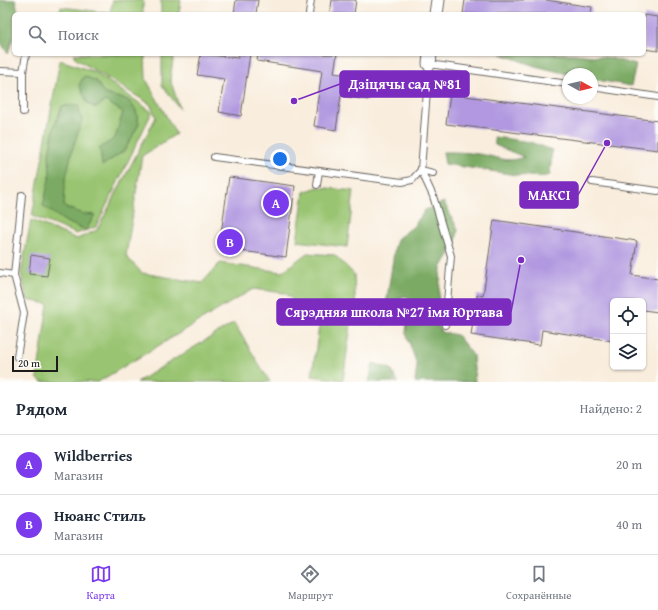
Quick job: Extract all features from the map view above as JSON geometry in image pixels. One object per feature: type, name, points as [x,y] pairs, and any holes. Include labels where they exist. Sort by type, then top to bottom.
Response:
[{"type":"street","points":[[436,12],[438,0]]},
{"type":"lane","points":[[309,12],[311,0]]},
{"type":"lane","points":[[23,112],[23,72],[26,56]]},
{"type":"lane","points":[[445,325],[451,256],[433,196],[421,170],[429,59],[562,83]]},
{"type":"lane","points":[[0,71],[23,72]]},
{"type":"lane","points":[[598,88],[658,97]]},
{"type":"lane","points":[[214,157],[402,182],[412,180],[421,170]]},
{"type":"lane","points":[[421,170],[433,172]]},
{"type":"lane","points":[[317,185],[319,171]]},
{"type":"lane","points":[[592,182],[658,191]]},
{"type":"lane","points":[[17,357],[24,313],[14,275],[22,195]]},
{"type":"lane","points":[[0,272],[14,275]]},
{"type":"green space","points":[[0,0],[16,0],[18,12],[12,12],[12,41],[8,54],[0,41]]},
{"type":"green space","points":[[113,0],[143,0],[143,12],[110,12]]},
{"type":"green space","points":[[161,0],[181,0],[179,12],[161,12]]},
{"type":"green space","points":[[61,7],[102,12],[60,12]]},
{"type":"green space","points":[[74,56],[145,56],[146,79],[176,134],[142,156],[126,256],[142,273],[202,283],[220,263],[282,272],[307,253],[335,255],[354,274],[356,317],[340,315],[352,317],[343,380],[312,376],[321,312],[304,310],[285,293],[253,289],[98,382],[42,382],[37,378],[48,304],[27,300],[21,273],[31,220],[77,239],[97,230],[156,117],[150,104],[76,59]]},
{"type":"green space","points":[[162,56],[174,56],[170,79],[180,109],[162,85]]},
{"type":"green space","points":[[507,56],[592,56],[610,58],[636,65],[631,86],[598,80],[598,68],[562,68],[562,73],[535,66]]},
{"type":"green space","points":[[60,60],[95,72],[152,112],[96,227],[76,234],[32,216]]},
{"type":"green space","points":[[84,76],[96,81],[105,94],[128,100],[136,110],[139,124],[125,150],[102,166],[100,148],[115,138],[123,112],[105,101],[96,108],[88,104],[79,85]]},
{"type":"green space","points":[[78,105],[82,120],[72,151],[65,182],[64,207],[84,214],[95,215],[86,230],[66,222],[43,206],[50,175],[49,153],[54,127],[62,106]]},
{"type":"green space","points":[[494,137],[530,142],[552,150],[550,175],[541,177],[516,175],[445,164],[443,152],[474,153],[506,160],[524,157],[495,145]]},
{"type":"green space","points":[[318,187],[354,191],[347,247],[297,241],[304,192]]},
{"type":"green space","points":[[444,202],[458,230],[455,245],[441,268],[437,320],[441,332],[457,335],[473,355],[475,382],[415,382],[417,365],[406,333],[409,300],[407,296],[399,298],[390,320],[383,325],[395,246],[398,238],[414,226],[425,210]]},
{"type":"green space","points":[[234,323],[270,382],[137,382]]},
{"type":"green space","points":[[373,363],[391,369],[399,382],[369,382]]},
{"type":"building","points":[[236,0],[258,0],[256,12],[234,12]]},
{"type":"building","points":[[332,0],[356,0],[354,12],[330,12]]},
{"type":"building","points":[[465,0],[546,0],[592,7],[591,12],[463,12]]},
{"type":"building","points":[[646,15],[658,17],[658,51],[646,49]]},
{"type":"building","points":[[201,56],[238,58],[238,56],[250,56],[241,116],[219,112],[224,79],[197,75]]},
{"type":"building","points":[[258,56],[337,56],[334,73],[371,78],[368,100],[341,96],[336,130],[314,126],[322,71],[257,61]]},
{"type":"building","points":[[450,94],[658,121],[658,150],[446,124]]},
{"type":"building","points":[[229,177],[295,186],[286,257],[219,248]]},
{"type":"building","points":[[494,220],[637,241],[632,275],[658,279],[658,312],[646,310],[646,298],[610,298],[610,341],[542,330],[540,345],[471,335],[477,295],[483,296]]},
{"type":"building","points":[[31,255],[50,258],[47,276],[29,274]]},
{"type":"place","name":"Дзіцячы сад №81","points":[[294,101]]},
{"type":"place","name":"МАКСІ","points":[[607,143]]},
{"type":"place","name":"Wildberries","points":[[276,203]]},
{"type":"place","name":"Нюанс Стиль","points":[[230,242]]},
{"type":"place","name":"Сярэдняя школа №27 імя Юртава","points":[[521,260]]}]
